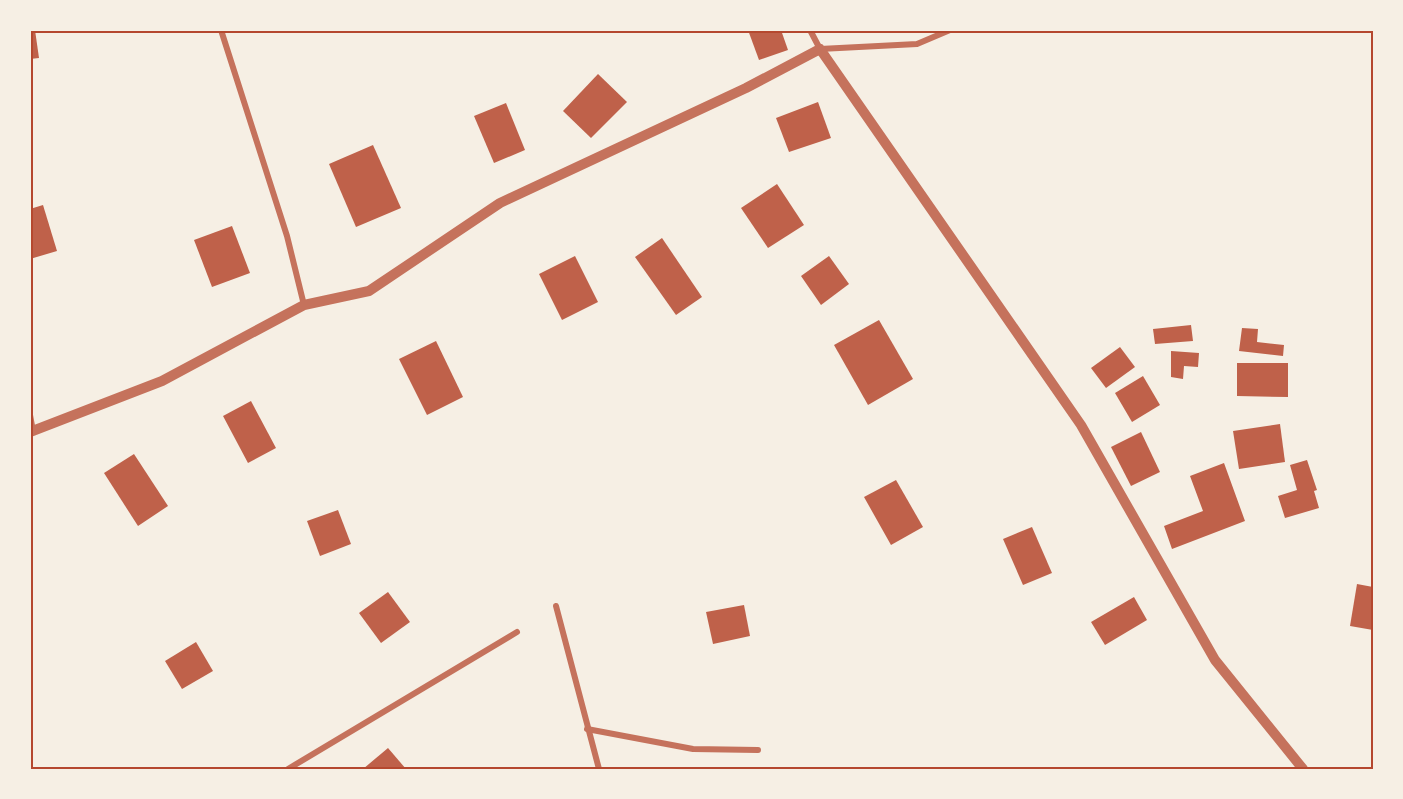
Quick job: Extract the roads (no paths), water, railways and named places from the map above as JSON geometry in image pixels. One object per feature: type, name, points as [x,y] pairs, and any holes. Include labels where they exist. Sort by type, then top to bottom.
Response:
[{"type":"street","points":[[221,30],[287,236],[304,304]]},
{"type":"street","points":[[810,30],[820,49],[1081,424],[1215,660],[1303,769]]},
{"type":"street","points":[[30,415],[31,431],[162,381],[304,304],[369,291],[500,203],[746,88],[820,49],[917,44],[950,30]]},
{"type":"street","points":[[556,606],[599,769]]},
{"type":"street","points":[[288,769],[517,632]]},
{"type":"street","points":[[587,729],[693,749],[758,750]]}]
